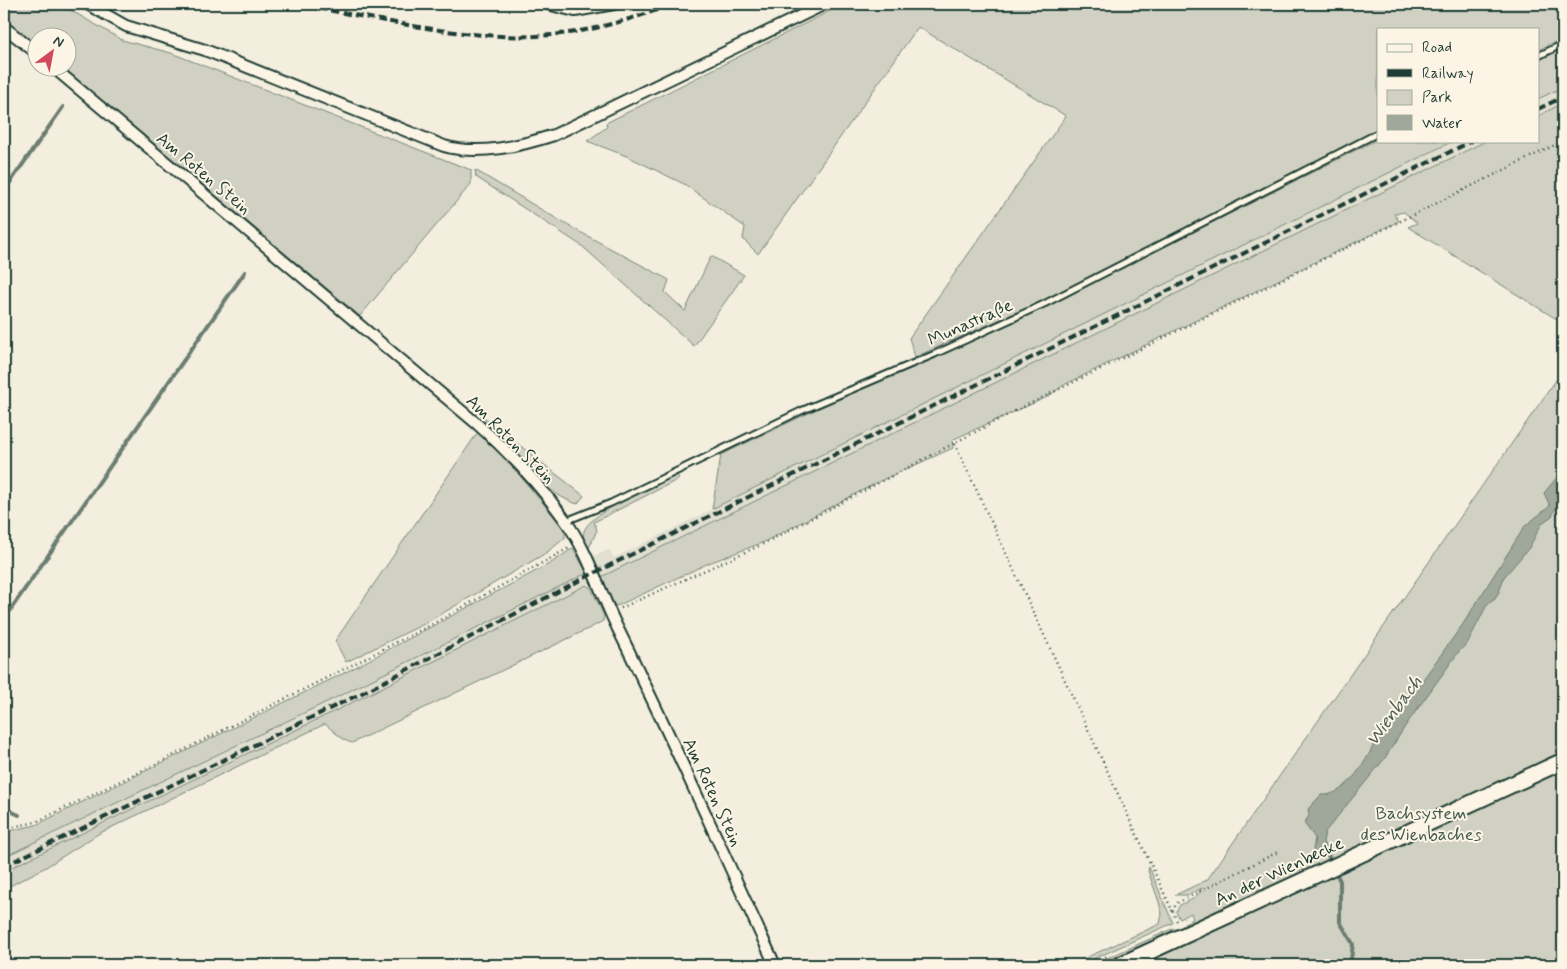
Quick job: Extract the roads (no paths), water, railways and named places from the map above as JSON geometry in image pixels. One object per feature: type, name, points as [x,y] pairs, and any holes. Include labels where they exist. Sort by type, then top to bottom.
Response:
[{"type":"street","points":[[87,4],[126,26],[205,50],[444,146],[468,150],[516,146],[554,135],[825,4]]},
{"type":"street","points":[[548,4],[575,11],[614,4]]},
{"type":"street","points":[[4,26],[28,46]]},
{"type":"street","name":"Am Roten Stein","points":[[66,78],[481,427],[531,478],[566,521],[578,542],[663,722],[775,965]]},
{"type":"street","name":"An der Wienbecke","points":[[1120,965],[1563,761]]},
{"type":"lane","points":[[1540,55],[1563,44]]},
{"type":"lane","name":"Munastraße","points":[[566,521],[611,503],[801,410],[936,354],[1044,304],[1377,134]]},
{"type":"water","name":"Wienbach","points":[[1563,470],[1563,494],[1552,516],[1542,523],[1529,548],[1504,577],[1499,592],[1488,603],[1467,644],[1460,650],[1408,722],[1385,758],[1325,832],[1323,842],[1327,850],[1314,855],[1315,838],[1304,823],[1309,816],[1308,809],[1321,795],[1339,790],[1356,774],[1377,737],[1384,733],[1392,724],[1463,624],[1525,526],[1550,506],[1544,493]]},
{"type":"waterway","points":[[4,191],[63,107]]},
{"type":"waterway","points":[[4,619],[245,272]]},
{"type":"waterway","points":[[4,808],[19,815]]},
{"type":"waterway","name":"Wienbach","points":[[1324,847],[1332,863]]},
{"type":"waterway","name":"Wienbach","points":[[1334,869],[1340,881],[1340,922],[1353,944],[1352,965]]},
{"type":"railway","points":[[295,4],[447,31],[508,36],[555,35],[589,29],[624,21],[674,4]]},
{"type":"railway","points":[[1540,108],[1563,97]]},
{"type":"railway","points":[[4,866],[362,693],[594,573],[1470,142]]},
{"type":"park label","name":"Bachsystem des Wienbaches","points":[[1421,823]]}]
